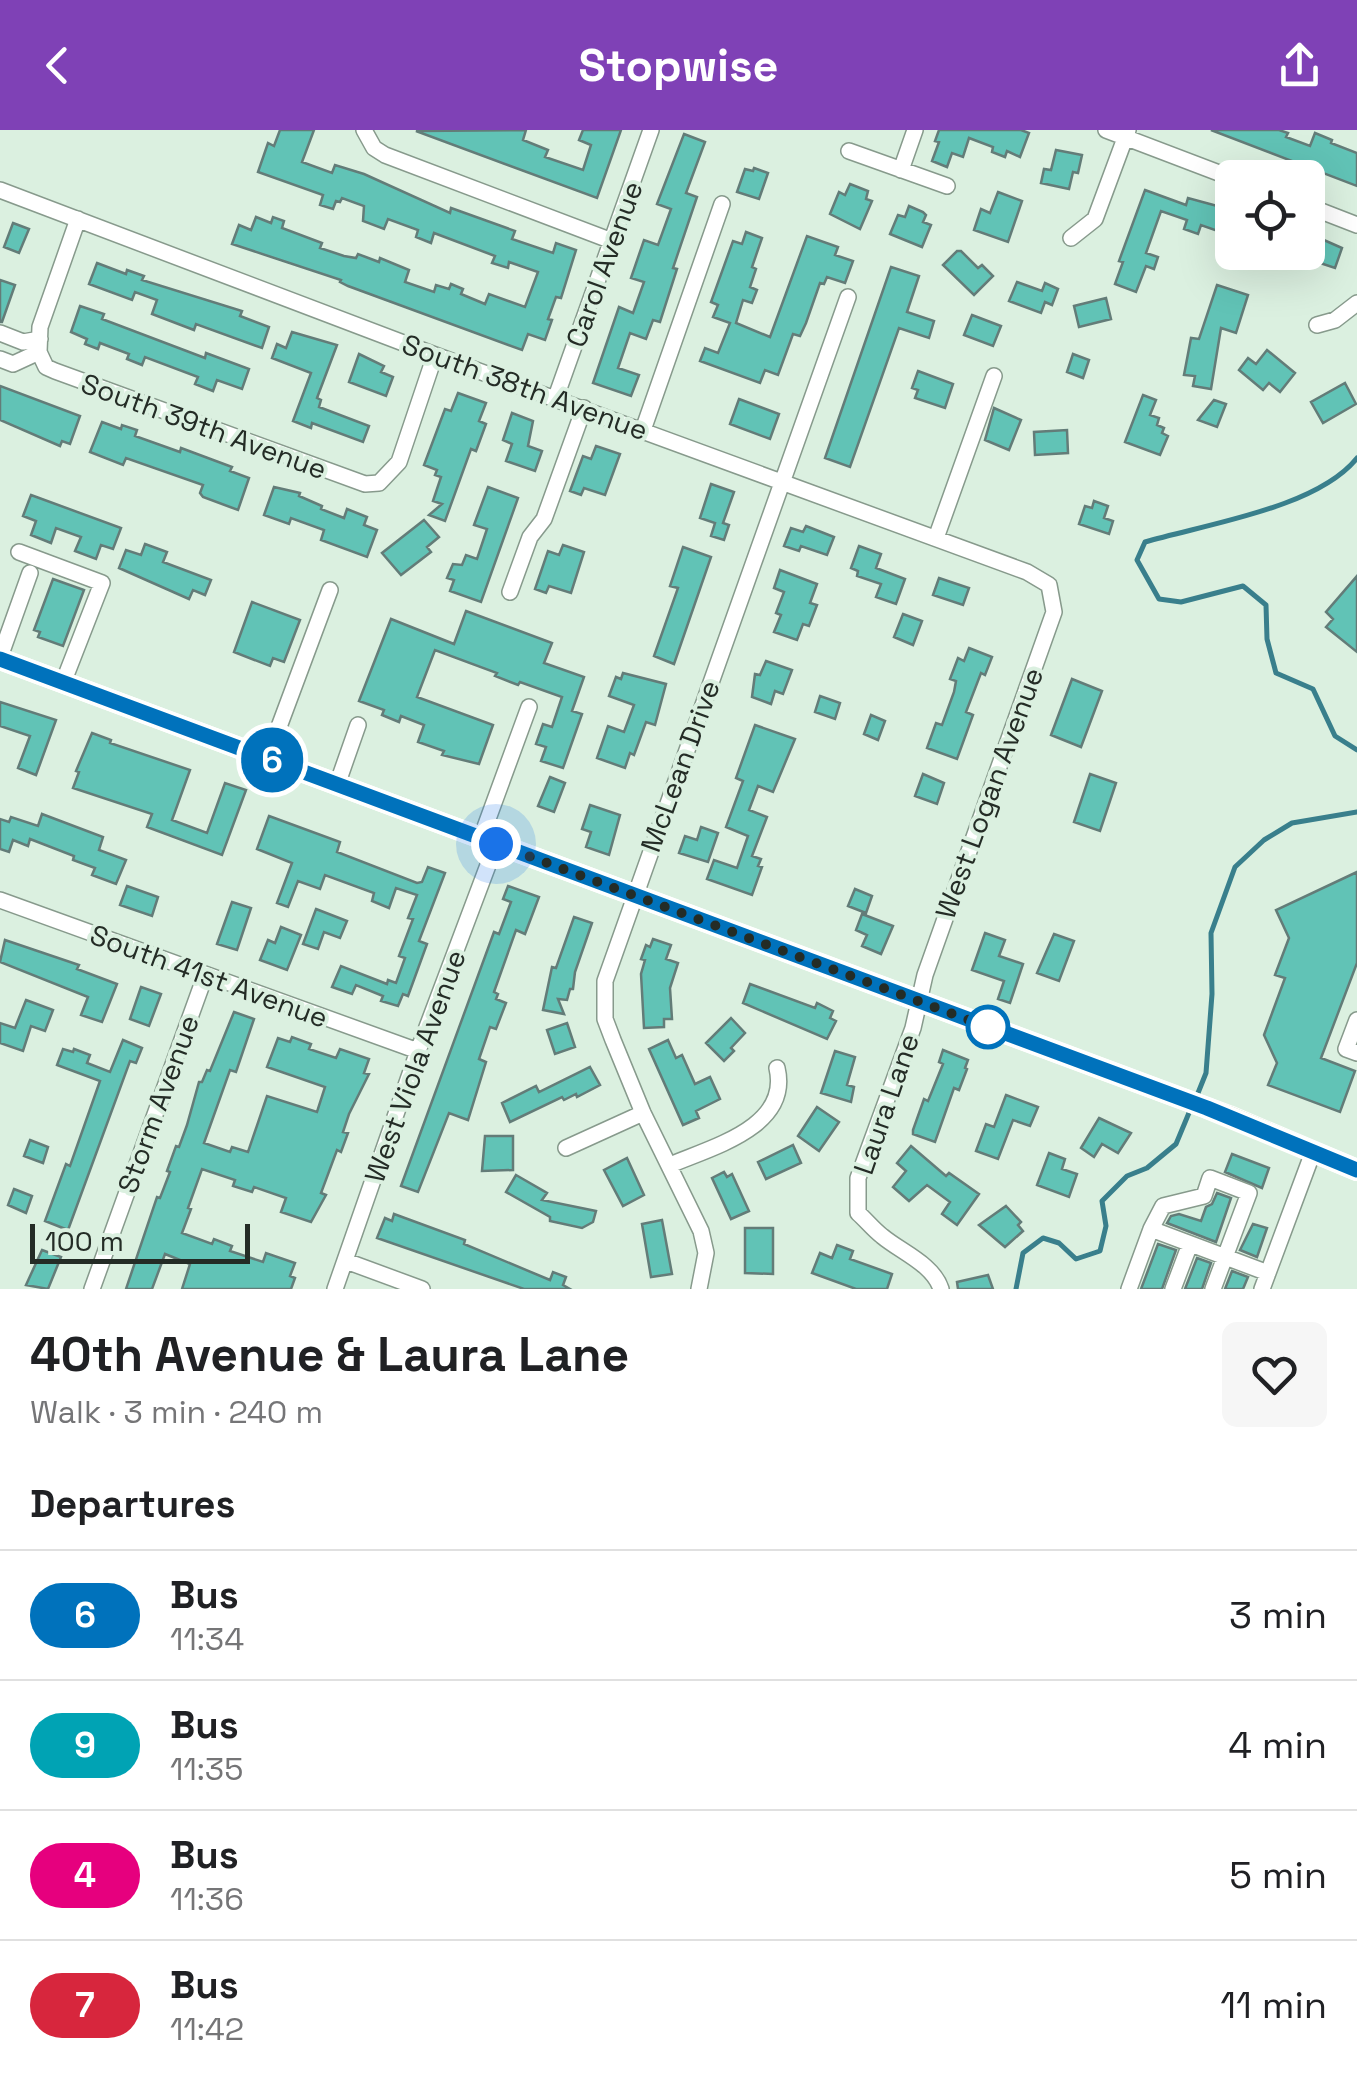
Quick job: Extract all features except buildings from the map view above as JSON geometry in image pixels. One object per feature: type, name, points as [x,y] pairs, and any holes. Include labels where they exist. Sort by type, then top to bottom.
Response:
[{"type":"main road","points":[[0,658],[1229,1116],[1357,1170]]},
{"type":"street","name":"Carol Avenue","points":[[556,397],[651,130]]},
{"type":"street","points":[[902,170],[915,130]]},
{"type":"street","points":[[1106,130],[1126,134],[1215,171]]},
{"type":"street","points":[[365,134],[385,155],[612,241]]},
{"type":"street","points":[[1071,238],[1095,219],[1126,134]]},
{"type":"street","points":[[848,150],[947,186]]},
{"type":"street","name":"South 38th Avenue","points":[[0,190],[1027,572],[1049,585]]},
{"type":"street","points":[[643,430],[722,204]]},
{"type":"street","points":[[1325,212],[1357,224]]},
{"type":"street","points":[[40,345],[40,327],[78,219]]},
{"type":"street","name":"McLean Drive","points":[[699,1289],[704,1276],[704,1242],[642,1114],[605,1019],[605,981],[848,297]]},
{"type":"street","points":[[1318,325],[1335,320],[1357,303]]},
{"type":"street","points":[[0,333],[40,345]]},
{"type":"street","points":[[0,359],[13,364],[40,345]]},
{"type":"street","name":"South 39th Avenue","points":[[40,345],[46,366],[55,371],[356,482],[379,483],[399,462],[435,355]]},
{"type":"street","points":[[936,538],[994,376]]},
{"type":"street","points":[[510,592],[530,538],[544,519],[584,408]]},
{"type":"street","points":[[18,552],[102,583],[64,683]]},
{"type":"street","points":[[0,658],[30,572]]},
{"type":"street","name":"West Logan Avenue","points":[[917,1001],[1054,612],[1049,585]]},
{"type":"street","points":[[268,759],[330,590]]},
{"type":"street","name":"West Viola Avenue","points":[[335,1289],[488,841],[529,707]]},
{"type":"street","points":[[337,784],[358,726]]},
{"type":"street","name":"South 41st Avenue","points":[[0,900],[418,1051]]},
{"type":"street","name":"Storm Avenue","points":[[92,1289],[205,976]]},
{"type":"street","name":"Laura Lane","points":[[917,1001],[913,1028],[858,1178],[858,1213],[881,1236],[924,1266],[940,1282],[941,1289]]},
{"type":"street","points":[[1357,1020],[1346,1049],[1357,1053]]},
{"type":"street","points":[[670,1166],[747,1131],[771,1110],[781,1087],[777,1068]]},
{"type":"street","points":[[566,1148],[642,1114]]},
{"type":"street","points":[[1151,1230],[1225,1257],[1265,1281],[1313,1152]]},
{"type":"street","points":[[1129,1289],[1163,1206],[1204,1196],[1210,1178],[1249,1193],[1214,1289]]},
{"type":"street","points":[[1174,1289],[1190,1244]]},
{"type":"street","points":[[346,1261],[422,1289]]},
{"type":"waterway","points":[[1357,458],[1316,490],[1288,502],[1145,542],[1137,560],[1159,599],[1181,602],[1243,586],[1266,605],[1267,639],[1276,673],[1313,689],[1335,736],[1357,750]]},
{"type":"waterway","points":[[1196,1098],[1206,1073],[1212,994],[1211,933],[1235,867],[1264,840],[1292,823],[1357,812]]},
{"type":"waterway","points":[[1016,1289],[1023,1253],[1043,1238],[1059,1243],[1076,1259],[1100,1251],[1106,1226],[1102,1201],[1127,1176],[1147,1168],[1176,1144],[1191,1108]]},
{"type":"bus line","name":"6","points":[[0,659],[1207,1108],[1357,1170]]},
{"type":"route","points":[[496,844],[988,1027]]}]
